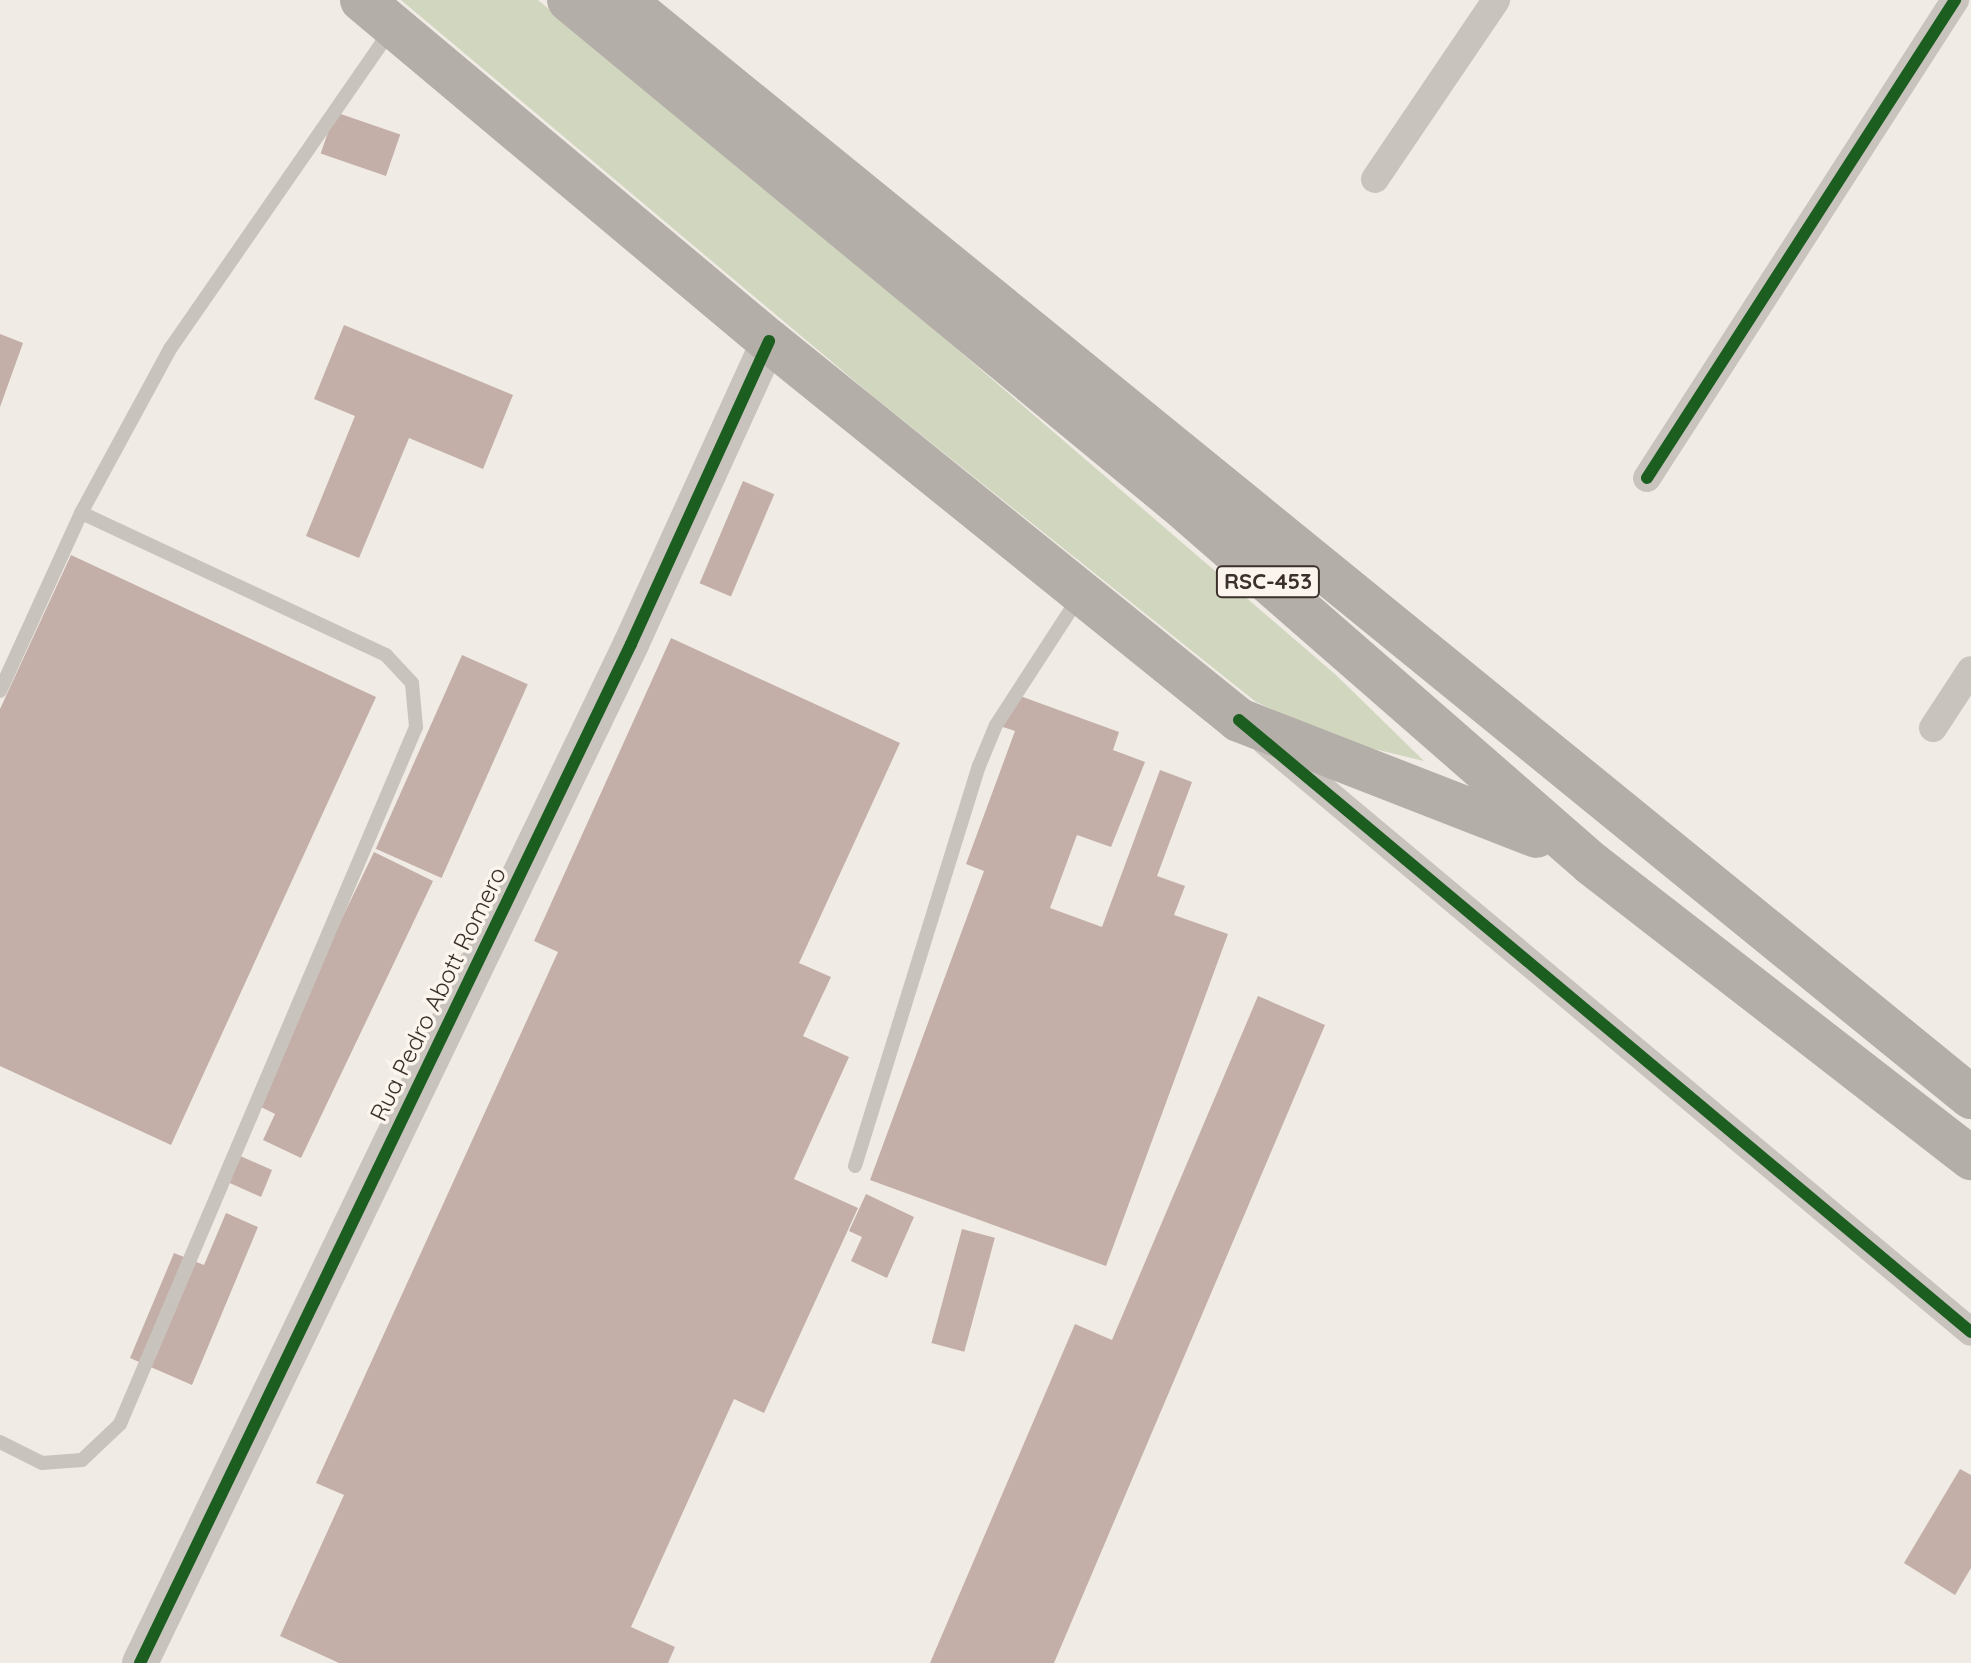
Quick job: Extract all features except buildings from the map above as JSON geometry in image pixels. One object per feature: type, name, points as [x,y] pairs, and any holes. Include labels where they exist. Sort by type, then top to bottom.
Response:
[{"type":"highway","name":"RSC-453","points":[[569,0],[1177,502],[1592,864],[1971,1158]]},
{"type":"highway","name":"RSC-453","points":[[623,0],[1136,425],[1971,1097]]},
{"type":"highway","points":[[378,13],[769,341],[1239,720],[1495,815],[1592,864]]},
{"type":"highway","points":[[1899,1036],[1971,1063]]},
{"type":"street","points":[[1375,179],[1496,0]]},
{"type":"street","points":[[1647,478],[1955,0]]},
{"type":"street","name":"Rua Pedro Abott Romero","points":[[140,1663],[631,644],[769,341]]},
{"type":"street","points":[[1933,728],[1971,670]]},
{"type":"street","points":[[1239,720],[1971,1332]]},
{"type":"lane","points":[[0,691],[81,513],[170,349],[378,13]]},
{"type":"lane","points":[[0,1442],[42,1463],[82,1460],[120,1424],[416,727],[412,683],[386,655],[81,513]]},
{"type":"lane","points":[[855,1166],[979,766],[996,725],[1082,593]]},
{"type":"green space","points":[[401,0],[538,0],[950,343],[1336,675],[1424,761],[1349,743],[1256,702],[875,398]]},
{"type":"cycle path","points":[[1647,478],[1955,0]]},
{"type":"cycle path","points":[[140,1663],[631,644],[769,341]]},
{"type":"cycle path","points":[[1239,720],[1971,1332]]}]
